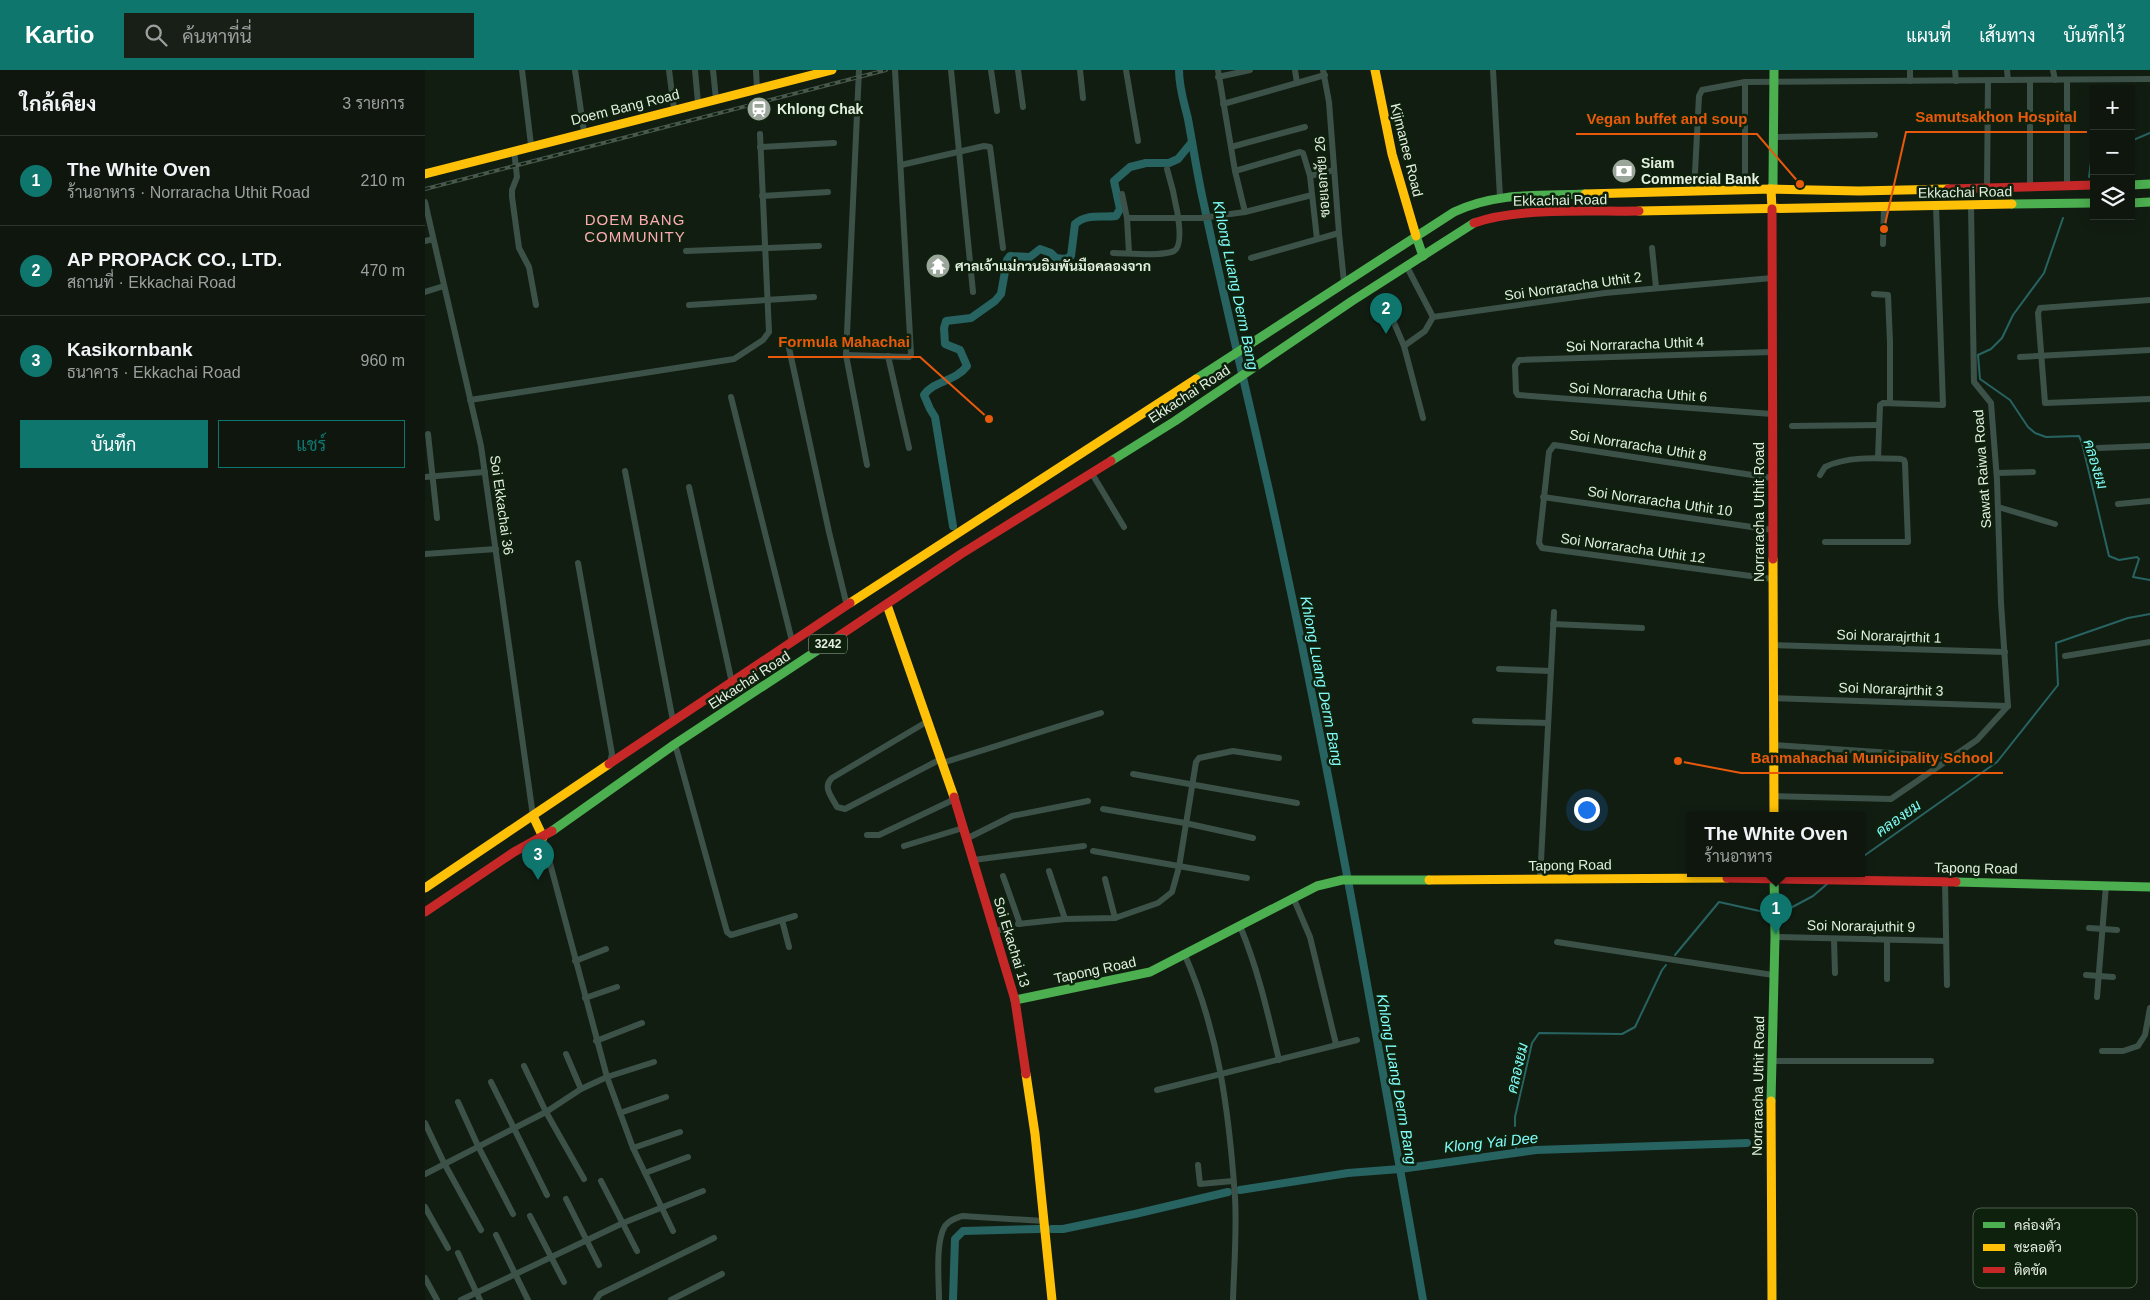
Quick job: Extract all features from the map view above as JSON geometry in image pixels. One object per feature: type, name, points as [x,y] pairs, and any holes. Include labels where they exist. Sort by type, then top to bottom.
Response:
[{"type":"main road","name":"Doem Bang Road","points":[[425,174],[531,145],[832,70]]},
{"type":"main road","name":"Kijmanee Road","points":[[1375,70],[1384,122],[1408,211],[1423,256]]},
{"type":"main road","name":"Norraracha Uthit Road","points":[[1773,812],[1771,189],[1773,184],[1774,70]]},
{"type":"main road","points":[[2135,185],[2150,184]]},
{"type":"main road","name":"Ekkachai Road","points":[[425,888],[673,720],[733,683],[792,641],[1121,429],[1247,344],[1464,207],[1483,200],[1500,197],[1771,189],[1859,191],[2090,185]]},
{"type":"main road","points":[[2135,203],[2150,202]]},
{"type":"main road","name":"Ekkachai Road","points":[[425,912],[514,852],[543,837],[675,744],[732,708],[961,554],[1235,381],[1352,301],[1470,225],[1488,218],[1510,214],[2090,203]]},
{"type":"main road","name":"Soi Ekachai 13","points":[[887,605],[955,799],[965,839],[1015,1000],[1034,1127],[1053,1300]]},
{"type":"main road","points":[[533,816],[543,837]]},
{"type":"main road","name":"Tapong Road","points":[[1015,1000],[1150,972],[1317,886],[1342,880],[1540,880],[1687,877]]},
{"type":"main road","name":"Norraracha Uthit Road","points":[[1772,1300],[1770,1139],[1775,937],[1774,877]]},
{"type":"main road","name":"Tapong Road","points":[[1831,877],[2150,886]]},
{"type":"street","points":[[522,70],[531,145]]},
{"type":"street","points":[[575,70],[583,132]]},
{"type":"street","points":[[669,70],[674,109]]},
{"type":"street","points":[[695,70],[699,103]]},
{"type":"street","points":[[713,70],[716,99]]},
{"type":"street","points":[[756,70],[757,89]]},
{"type":"street","points":[[859,70],[846,356],[867,465]]},
{"type":"street","points":[[846,356],[909,357],[911,354],[895,70]]},
{"type":"street","points":[[951,70],[973,292]]},
{"type":"street","points":[[991,70],[997,111]]},
{"type":"street","points":[[1019,70],[1023,107]]},
{"type":"street","points":[[1080,70],[1083,98]]},
{"type":"street","points":[[1126,70],[1138,140]]},
{"type":"street","points":[[1245,212],[1235,171],[1218,74],[1249,70]]},
{"type":"street","points":[[1295,70],[1297,83]]},
{"type":"street","points":[[1493,70],[1500,197]]},
{"type":"street","points":[[1910,70],[1910,81]]},
{"type":"street","points":[[1955,70],[1956,81]]},
{"type":"street","points":[[2007,70],[2008,80]]},
{"type":"street","points":[[2053,70],[2055,80]]},
{"type":"street","points":[[1223,104],[1297,83],[1324,72]]},
{"type":"street","name":"ซอยเอกชัย 26","points":[[1324,72],[1329,102],[1344,282]]},
{"type":"street","points":[[1694,192],[1699,94],[1702,90],[1745,82],[2150,79]]},
{"type":"street","points":[[2030,80],[2030,186]]},
{"type":"street","points":[[2067,80],[2067,186]]},
{"type":"street","points":[[1987,187],[1988,81]]},
{"type":"street","points":[[1745,82],[1745,191]]},
{"type":"street","points":[[1231,147],[1305,127]]},
{"type":"street","points":[[470,400],[734,359],[763,340],[769,332],[759,134]]},
{"type":"street","points":[[1774,137],[1875,135]]},
{"type":"street","points":[[760,147],[834,143]]},
{"type":"street","points":[[901,165],[984,146],[990,147],[1003,248]]},
{"type":"street","points":[[515,150],[517,177],[512,190],[512,197],[519,248],[529,267],[536,305]]},
{"type":"street","points":[[1235,171],[1300,152],[1303,153],[1310,176],[1317,239]]},
{"type":"street","points":[[1113,253],[1146,254],[1175,250],[1179,242],[1178,217],[1167,169]]},
{"type":"street","points":[[1310,176],[1334,170]]},
{"type":"street","points":[[762,196],[828,192]]},
{"type":"street","points":[[1122,194],[1127,218],[1129,253]]},
{"type":"street","points":[[1127,218],[1213,217],[1245,212],[1312,195]]},
{"type":"street","name":"Soi Ekkachai 36","points":[[425,202],[481,446],[533,816]]},
{"type":"street","points":[[1878,458],[1880,406],[1883,403],[1943,405],[1937,206]]},
{"type":"street","name":"Sawat Raiwa Road","points":[[1971,206],[1974,382],[1991,403],[1997,473],[2001,603],[2009,706]]},
{"type":"street","points":[[1883,244],[1884,207]]},
{"type":"street","points":[[1251,258],[1339,233]]},
{"type":"street","points":[[425,241],[433,239]]},
{"type":"street","points":[[686,251],[819,246]]},
{"type":"street","points":[[1652,248],[1656,287]]},
{"type":"street","points":[[1405,346],[1425,332],[1433,317],[1407,267]]},
{"type":"street","name":"Soi Norraracha Uthit 2","points":[[1433,317],[1656,287],[1772,278]]},
{"type":"street","points":[[425,292],[444,286]]},
{"type":"street","points":[[1874,294],[1888,295],[1890,403]]},
{"type":"street","points":[[689,305],[814,297]]},
{"type":"street","points":[[2150,300],[2040,308],[2038,313],[2045,403],[2150,398]]},
{"type":"street","points":[[1392,318],[1405,346],[1423,418]]},
{"type":"street","points":[[789,348],[847,606]]},
{"type":"street","points":[[2019,357],[2150,350]]},
{"type":"street","name":"Soi Norraracha Uthit 4","points":[[1515,379],[1515,366],[1519,360],[1772,352]]},
{"type":"street","points":[[888,356],[909,448]]},
{"type":"street","name":"Soi Norraracha Uthit 6","points":[[1515,379],[1518,395],[1772,414]]},
{"type":"street","points":[[731,397],[792,641]]},
{"type":"street","points":[[1792,426],[1879,425]]},
{"type":"street","points":[[428,434],[429,477],[437,518]]},
{"type":"street","name":"Soi Norraracha Uthit 8","points":[[1543,497],[1549,452],[1554,445],[1772,478]]},
{"type":"street","points":[[2098,448],[2150,446]]},
{"type":"street","points":[[1821,475],[1822,470],[1829,464],[1878,458],[1904,460],[1908,542],[1825,542]]},
{"type":"street","points":[[625,470],[673,720]]},
{"type":"street","points":[[429,477],[485,472]]},
{"type":"street","points":[[1091,472],[1124,528]]},
{"type":"street","points":[[1997,473],[2033,472]]},
{"type":"street","points":[[689,487],[733,683]]},
{"type":"street","name":"Soi Norraracha Uthit 10","points":[[1543,497],[1773,530]]},
{"type":"street","name":"Soi Norraracha Uthit 12","points":[[1543,497],[1539,543],[1541,547],[1773,579]]},
{"type":"street","points":[[2118,504],[2150,502]]},
{"type":"street","points":[[1998,507],[2055,524]]},
{"type":"street","points":[[425,554],[495,550]]},
{"type":"street","points":[[578,563],[612,754],[610,764]]},
{"type":"street","points":[[1540,880],[1554,612]]},
{"type":"street","points":[[1553,624],[1642,628]]},
{"type":"street","points":[[2065,656],[2150,642]]},
{"type":"street","name":"Soi Norarajrthit 1","points":[[1773,645],[2005,652]]},
{"type":"street","points":[[1499,669],[1551,671]]},
{"type":"street","name":"Soi Norarajrthit 3","points":[[1773,698],[2009,706]]},
{"type":"street","points":[[1773,796],[1891,799],[1977,740],[2009,706]]},
{"type":"street","points":[[928,721],[827,782],[827,787],[837,807],[845,808],[941,761],[1101,714]]},
{"type":"street","points":[[1475,721],[1548,723]]},
{"type":"street","points":[[675,744],[727,932],[731,935],[795,916]]},
{"type":"street","points":[[1773,745],[1951,758]]},
{"type":"street","points":[[1003,876],[1019,924],[1065,919],[1115,918],[1153,906],[1169,896],[1174,886],[1179,867],[1196,762],[1201,757],[1233,751],[1279,758]]},
{"type":"street","points":[[1133,774],[1297,804]]},
{"type":"street","points":[[867,834],[879,834],[955,799]]},
{"type":"street","points":[[965,839],[1012,816],[1087,801]]},
{"type":"street","points":[[1103,809],[1185,823],[1253,838]]},
{"type":"street","points":[[904,846],[963,828]]},
{"type":"street","points":[[543,837],[596,1042],[607,1077],[633,1148],[673,1232]]},
{"type":"street","points":[[973,860],[1084,846]]},
{"type":"street","points":[[1093,851],[1247,878]]},
{"type":"street","points":[[1049,871],[1065,919]]},
{"type":"street","points":[[1105,879],[1115,918]]},
{"type":"street","points":[[1945,881],[1947,985]]},
{"type":"street","points":[[2097,997],[2106,885]]},
{"type":"street","points":[[1293,898],[1310,937],[1336,1044]]},
{"type":"street","points":[[782,920],[789,947]]},
{"type":"street","points":[[1240,926],[1261,983],[1279,1060]]},
{"type":"street","points":[[995,932],[1010,927]]},
{"type":"street","points":[[2089,928],[2117,930]]},
{"type":"street","name":"Soi Norarajuthit 9","points":[[1775,937],[1946,941]]},
{"type":"street","points":[[1834,939],[1835,973]]},
{"type":"street","points":[[1887,940],[1887,980]]},
{"type":"street","points":[[1557,942],[1773,975]]},
{"type":"street","points":[[575,961],[606,949]]},
{"type":"street","points":[[1184,953],[1210,1021],[1222,1073],[1235,1199],[1233,1300]]},
{"type":"street","points":[[2086,975],[2113,977]]},
{"type":"street","points":[[585,998],[617,987]]},
{"type":"street","points":[[2102,1051],[2123,1051],[2138,1046],[2145,1035],[2150,1008]]},
{"type":"street","points":[[596,1042],[642,1023]]},
{"type":"street","points":[[1157,1090],[1357,1040]]},
{"type":"street","points":[[566,1054],[581,1089]]},
{"type":"street","points":[[1773,1061],[1931,1061]]},
{"type":"street","points":[[425,1174],[547,1112],[581,1089],[607,1077],[654,1062]]},
{"type":"street","points":[[524,1066],[584,1179]]},
{"type":"street","points":[[491,1082],[547,1195]]},
{"type":"street","points":[[620,1112],[666,1097]]},
{"type":"street","points":[[458,1102],[513,1214]]},
{"type":"street","points":[[425,1122],[481,1230]]},
{"type":"street","points":[[633,1148],[680,1132]]},
{"type":"street","points":[[645,1172],[688,1158]]},
{"type":"street","points":[[1198,1165],[1200,1184],[1233,1181]]},
{"type":"street","points":[[601,1181],[637,1251]]},
{"type":"street","points":[[461,1300],[549,1256],[661,1206],[703,1191]]},
{"type":"street","points":[[567,1199],[599,1265]]},
{"type":"street","points":[[425,1207],[448,1248]]},
{"type":"street","points":[[530,1216],[564,1282]]},
{"type":"street","points":[[939,1300],[941,1240],[945,1226],[952,1220],[962,1216],[1045,1221]]},
{"type":"street","points":[[495,1235],[513,1274],[528,1300]]},
{"type":"street","points":[[596,1300],[600,1294],[714,1238]]},
{"type":"street","points":[[458,1253],[480,1300]]},
{"type":"street","points":[[671,1300],[722,1274]]},
{"type":"street","points":[[425,1278],[437,1300]]},
{"type":"waterway","name":"Khlong Luang Derm Bang","points":[[1179,70],[1201,190],[1292,595],[1332,796],[1423,1300]]},
{"type":"waterway","name":"คลองยม","points":[[2135,139],[2150,133]]},
{"type":"waterway","points":[[953,526],[935,417],[924,395],[928,390],[956,375],[967,366],[960,350],[945,344],[944,328],[946,321],[971,318],[995,301],[1001,294],[1007,260],[1010,256],[1030,257],[1040,249],[1051,253],[1056,258],[1065,259],[1071,256],[1075,224],[1090,217],[1116,216],[1120,209],[1114,181],[1130,167],[1146,163],[1169,163],[1178,159],[1192,142]]},
{"type":"waterway","name":"คลองยม","points":[[2089,177],[2090,170]]},
{"type":"waterway","name":"คลองยม","points":[[2063,218],[2044,273],[2013,315],[2002,338],[1991,349],[1978,355],[1980,379],[2010,400],[2028,427],[2035,433],[2046,437],[2079,436],[2109,556],[2119,560],[2137,557],[2139,559],[2133,577],[2150,580]]},
{"type":"waterway","name":"คลองยม","points":[[1865,855],[1997,762],[2058,685],[2056,643],[2128,618],[2150,614]]},
{"type":"waterway","name":"คลองยม","points":[[1785,911],[1813,896],[1827,884]]},
{"type":"waterway","name":"คลองยม","points":[[1675,955],[1719,902],[1764,912]]},
{"type":"waterway","name":"คลองยม","points":[[1515,1126],[1515,1117],[1532,1043],[1539,1033],[1622,1034],[1635,1027],[1666,965]]},
{"type":"waterway","name":"คลองยม","points":[[1516,1138],[1516,1153]]},
{"type":"waterway","name":"Klong Yai Dee","points":[[1240,1190],[1348,1173],[1400,1169],[1536,1150],[1747,1143]]},
{"type":"waterway","name":"Klong Yai Dee","points":[[1052,1229],[1063,1229],[1135,1214],[1228,1192]]},
{"type":"waterway","name":"Klong Yai Dee","points":[[953,1300],[955,1239],[963,1231],[1039,1229]]},
{"type":"railway","points":[[425,189],[886,70]]},
{"type":"traffic: fast","points":[[1771,189],[1773,184],[1774,70]]},
{"type":"traffic: fast","points":[[2135,185],[2150,184]]},
{"type":"traffic: fast","points":[[1196,379],[1454,212],[1486,201],[1502,198],[1585,194]]},
{"type":"traffic: fast","points":[[2135,203],[2150,202]]},
{"type":"traffic: fast","points":[[2012,204],[2090,203]]},
{"type":"traffic: fast","points":[[1111,461],[1175,421],[1352,301],[1474,223]]},
{"type":"traffic: fast","points":[[1416,236],[1423,256]]},
{"type":"traffic: fast","points":[[552,831],[675,744],[824,646]]},
{"type":"traffic: fast","points":[[1771,1101],[1775,937],[1774,877]]},
{"type":"traffic: fast","points":[[1015,1000],[1150,972],[1317,886],[1342,880],[1429,880]]},
{"type":"traffic: fast","points":[[1956,882],[2150,887]]},
{"type":"traffic: slow","points":[[425,174],[832,70]]},
{"type":"traffic: slow","points":[[1375,70],[1392,154],[1416,236]]},
{"type":"traffic: slow","points":[[1771,189],[1772,209]]},
{"type":"traffic: slow","points":[[1585,194],[1771,189],[1859,191],[1948,189]]},
{"type":"traffic: slow","points":[[1639,211],[2012,204]]},
{"type":"traffic: slow","points":[[850,603],[1196,379]]},
{"type":"traffic: slow","points":[[1773,559],[1774,812]]},
{"type":"traffic: slow","points":[[887,605],[954,797]]},
{"type":"traffic: slow","points":[[425,888],[609,764]]},
{"type":"traffic: slow","points":[[533,816],[543,837]]},
{"type":"traffic: slow","points":[[1429,880],[1727,878]]},
{"type":"traffic: slow","points":[[1026,1074],[1035,1134],[1052,1300]]},
{"type":"traffic: slow","points":[[1771,1101],[1772,1300]]},
{"type":"traffic: jam","points":[[1948,189],[2090,185]]},
{"type":"traffic: jam","points":[[1772,209],[1773,559]]},
{"type":"traffic: jam","points":[[1474,223],[1491,218],[1532,212],[1639,211]]},
{"type":"traffic: jam","points":[[824,646],[961,554],[1111,461]]},
{"type":"traffic: jam","points":[[609,764],[850,603]]},
{"type":"traffic: jam","points":[[954,797],[1015,1000],[1026,1074]]},
{"type":"traffic: jam","points":[[425,912],[514,852],[552,831]]},
{"type":"traffic: jam","points":[[1727,878],[1956,882]]},
{"type":"place","name":"Khlong Chak","points":[[759,109]]},
{"type":"place","name":"Siam Commercial Bank","points":[[1624,171]]},
{"type":"place","name":"Vegan buffet and soup","points":[[1800,184]]},
{"type":"place","name":"Samutsakhon Hospital","points":[[1884,229]]},
{"type":"place","name":"ศาลเจ้าแม่กวนอิมพันมือคลองจาก","points":[[938,266]]},
{"type":"place","name":"AP PROPACK CO., LTD.","points":[[1386,334]]},
{"type":"place","name":"Formula Mahachai","points":[[989,419]]},
{"type":"place","name":"Banmahachai Municipality School","points":[[1678,761]]},
{"type":"place","name":"Kasikornbank","points":[[538,880]]},
{"type":"place","name":"The White Oven","points":[[1776,934]]},
{"type":"district","name":"DOEM BANG COMMUNITY","points":[[635,228]]}]
